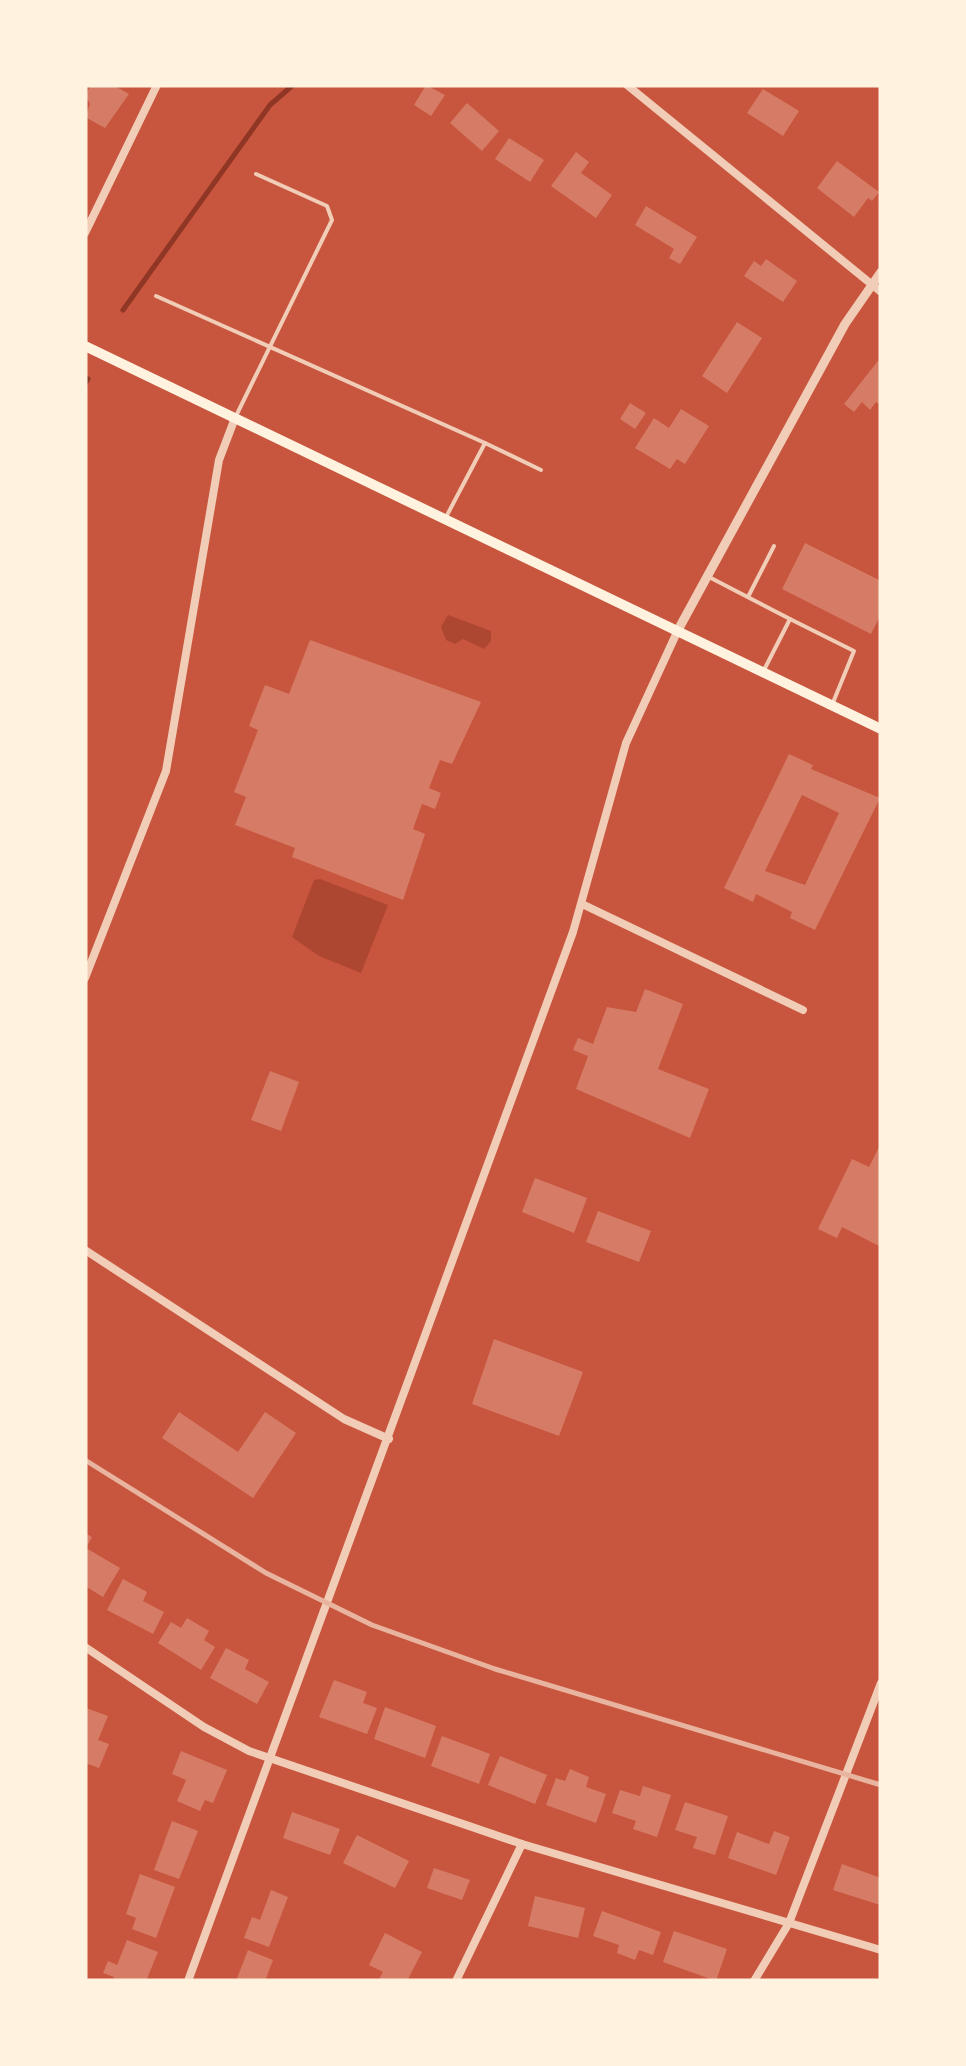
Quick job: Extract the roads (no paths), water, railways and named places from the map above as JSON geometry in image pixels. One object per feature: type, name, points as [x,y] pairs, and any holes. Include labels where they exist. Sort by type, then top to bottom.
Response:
[{"type":"main road","points":[[85,346],[881,728]]},
{"type":"street","points":[[85,233],[158,85]]},
{"type":"street","points":[[627,85],[881,292]]},
{"type":"street","points":[[188,1981],[582,904],[618,766],[678,630],[881,272]]},
{"type":"street","points":[[85,978],[166,771],[219,460],[236,418]]},
{"type":"street","points":[[582,904],[803,1010]]},
{"type":"street","points":[[85,1250],[344,1419],[389,1438]]},
{"type":"street","points":[[85,1647],[204,1726],[271,1758],[522,1844],[881,1950]]},
{"type":"street","points":[[754,1981],[789,1923],[881,1683]]},
{"type":"street","points":[[456,1981],[522,1844]]},
{"type":"lane","points":[[236,418],[332,220],[327,206],[256,174]]},
{"type":"lane","points":[[156,296],[541,470]]},
{"type":"lane","points":[[444,519],[485,443]]},
{"type":"lane","points":[[748,597],[774,546]]},
{"type":"lane","points":[[708,576],[854,651],[832,706]]},
{"type":"lane","points":[[763,672],[790,619]]},
{"type":"waterway","points":[[123,310],[270,105],[293,85]]},
{"type":"waterway","points":[[85,384],[88,379]]},
{"type":"railway","points":[[85,1460],[266,1573],[372,1625],[495,1669],[881,1785]]}]
